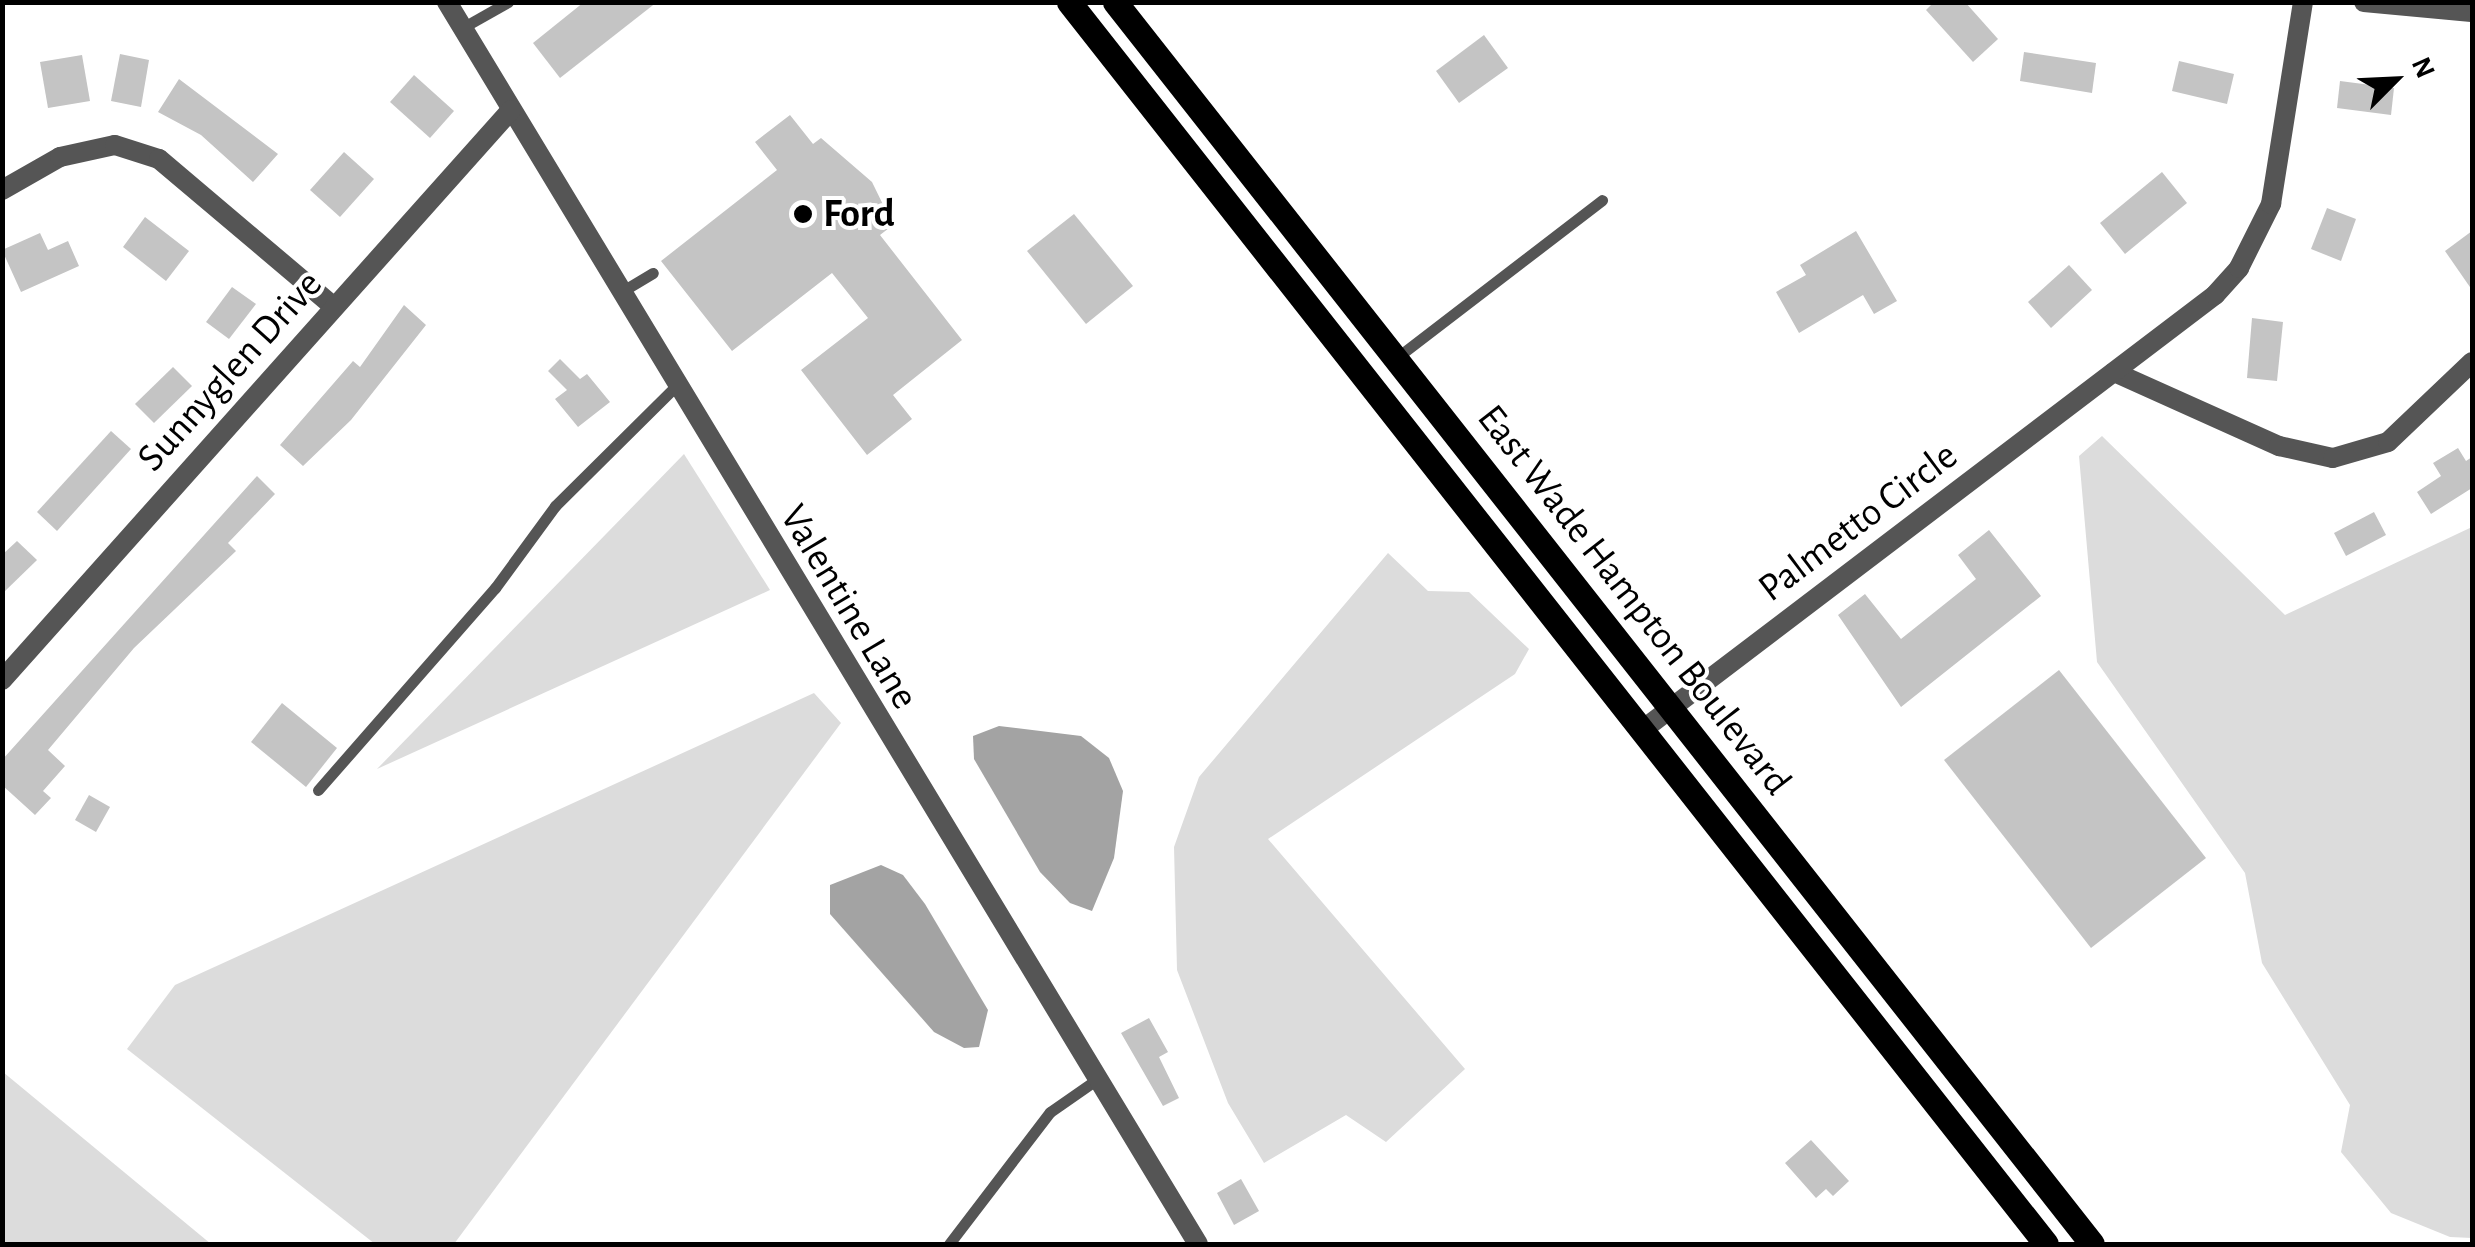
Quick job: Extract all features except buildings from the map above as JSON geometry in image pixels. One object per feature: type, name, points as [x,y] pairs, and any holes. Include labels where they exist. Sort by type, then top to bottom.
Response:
[{"type":"main road","name":"East Wade Hampton Boulevard","points":[[1068,2],[1645,728],[2046,1244]]},
{"type":"main road","name":"East Wade Hampton Boulevard","points":[[1114,2],[2092,1244]]},
{"type":"main road","points":[[1709,810],[1736,789]]},
{"type":"main road","points":[[1810,941],[1839,920]]},
{"type":"main road","points":[[1978,1158],[2008,1136]]},
{"type":"street","name":"Valentine Lane","points":[[447,2],[1198,1244]]},
{"type":"street","name":"Palmetto Circle","points":[[1645,728],[2215,295],[2258,238],[2271,204],[2303,2]]},
{"type":"street","points":[[2364,2],[2472,12]]},
{"type":"street","name":"Sunnyglen Drive","points":[[2,680],[512,110]]},
{"type":"street","points":[[2,190],[60,157],[115,145],[160,159],[334,307]]},
{"type":"street","points":[[2114,372],[2279,446],[2333,458],[2388,442],[2472,362]]},
{"type":"lane","points":[[462,28],[508,2]]},
{"type":"lane","points":[[1395,359],[1602,200]]},
{"type":"lane","points":[[621,292],[652,273]]},
{"type":"lane","points":[[318,790],[495,588],[555,506],[677,384]]},
{"type":"lane","points":[[949,1244],[1050,1112],[1096,1080]]},
{"type":"shaded area","points":[[2102,436],[2285,615],[2472,527],[2472,1238],[2450,1237],[2391,1213],[2341,1152],[2350,1105],[2262,963],[2245,873],[2097,662],[2079,456]]},
{"type":"shaded area","points":[[684,454],[770,590],[377,769]]},
{"type":"shaded area","points":[[1388,553],[1428,591],[1469,592],[1529,649],[1515,674],[1268,839],[1465,1069],[1386,1142],[1346,1115],[1264,1163],[1228,1103],[1177,970],[1174,847],[1199,777]]},
{"type":"shaded area","points":[[814,693],[841,723],[454,1244],[375,1244],[127,1049],[175,985]]},
{"type":"shaded area","points":[[999,726],[1081,736],[1109,758],[1123,791],[1114,858],[1092,911],[1070,903],[1040,872],[974,759],[973,736]]},
{"type":"shaded area","points":[[881,865],[903,875],[925,904],[988,1010],[979,1047],[964,1048],[934,1032],[830,914],[830,885]]},
{"type":"shaded area","points":[[3,1072],[211,1244],[3,1244]]},
{"type":"place","name":"Ford","points":[[803,214]]}]
